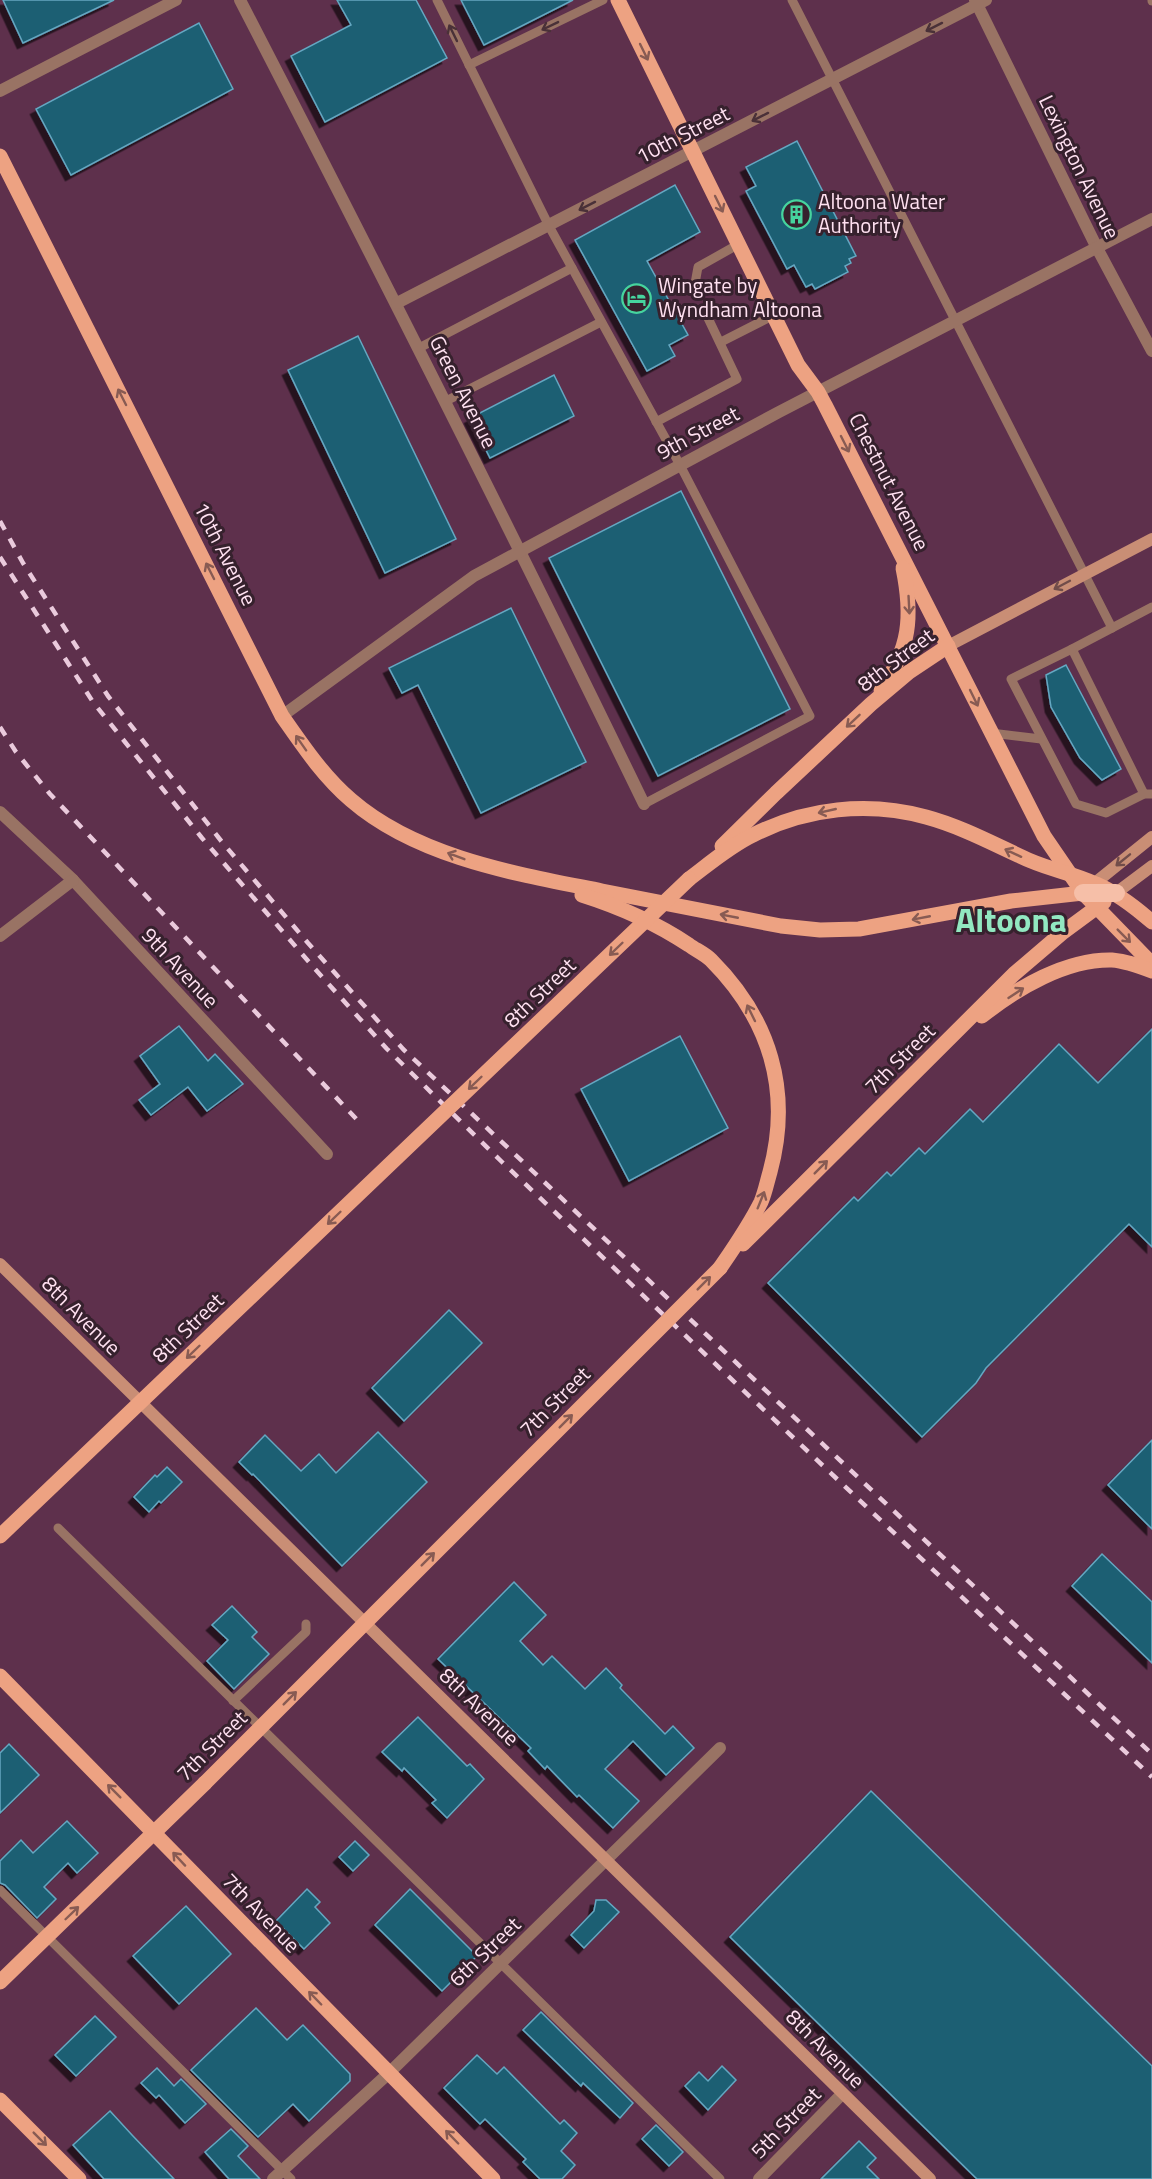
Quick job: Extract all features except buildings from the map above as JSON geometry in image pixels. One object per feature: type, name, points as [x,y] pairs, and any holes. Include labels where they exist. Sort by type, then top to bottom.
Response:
[{"type":"highway","points":[[1089,888],[1116,893]]},
{"type":"main road","name":"Chestnut Avenue","points":[[618,0],[798,365],[818,392],[899,547],[1044,836],[1068,873],[1089,888],[1097,907],[1152,964]]},
{"type":"main road","name":"10th Avenue","points":[[0,156],[282,716],[314,762],[352,801],[388,825],[425,845],[478,865],[512,873]]},
{"type":"main road","points":[[871,705],[901,656],[908,633],[909,600],[899,547]]},
{"type":"main road","name":"8th Street","points":[[0,1536],[689,879],[776,792],[909,672],[948,646]]},
{"type":"main road","points":[[689,879],[752,835],[792,819],[838,808],[881,809],[925,817],[971,834],[1034,862],[1068,873]]},
{"type":"main road","points":[[512,873],[781,926],[820,930],[860,928],[1089,888]]},
{"type":"main road","points":[[512,873],[605,903],[665,929],[710,959],[746,1002],[770,1049],[779,1095],[776,1150],[762,1200],[720,1268]]},
{"type":"main road","points":[[1116,893],[1152,922]]},
{"type":"main road","name":"7th Street","points":[[0,1982],[205,1784],[1014,974],[1062,933],[1116,893]]},
{"type":"main road","points":[[936,1054],[988,1012],[1027,986],[1061,969],[1084,962],[1112,960],[1137,964],[1152,970]]},
{"type":"main road","name":"7th Avenue","points":[[0,1676],[493,2179]]},
{"type":"main road","points":[[0,2100],[79,2179]]},
{"type":"street","points":[[0,91],[176,0]]},
{"type":"street","name":"Green Avenue","points":[[240,0],[397,303],[521,550],[644,804]]},
{"type":"street","name":"10th Street","points":[[397,303],[693,152],[979,1]]},
{"type":"street","name":"Lexington Avenue","points":[[979,1],[1097,248],[1152,351]]},
{"type":"street","name":"9th Street","points":[[282,716],[474,576],[818,392],[1152,219]]},
{"type":"street","name":"8th Street","points":[[948,646],[1152,539]]},
{"type":"street","name":"9th Avenue","points":[[0,812],[73,880],[327,1154]]},
{"type":"street","points":[[1089,888],[1152,837]]},
{"type":"street","name":"7th Street","points":[[1116,893],[1152,866]]},
{"type":"street","points":[[0,936],[73,880]]},
{"type":"street","name":"8th Avenue","points":[[0,1264],[930,2179]]},
{"type":"street","name":"6th Street","points":[[282,2176],[608,1860],[720,1748]]},
{"type":"street","name":"5th Street","points":[[759,2179],[842,2094]]},
{"type":"lane","points":[[437,0],[549,226],[680,465],[810,716],[644,804]]},
{"type":"lane","points":[[469,65],[603,0]]},
{"type":"lane","points":[[792,0],[1112,627]]},
{"type":"lane","points":[[694,288],[698,267],[739,244]]},
{"type":"lane","points":[[419,348],[572,268]]},
{"type":"lane","points":[[721,342],[774,315]]},
{"type":"lane","points":[[657,422],[737,379],[708,318]]},
{"type":"lane","points":[[446,401],[602,322]]},
{"type":"lane","points":[[1072,649],[1148,794],[1106,813],[1076,804],[1011,679],[1152,607]]},
{"type":"lane","points":[[991,733],[1041,739]]},
{"type":"lane","points":[[58,1528],[720,2179]]},
{"type":"lane","points":[[233,1701],[306,1632],[306,1624]]},
{"type":"lane","points":[[0,1890],[282,2176]]},
{"type":"railway","points":[[0,521],[23,563],[108,696],[222,842],[403,1049],[1152,1754]]},
{"type":"railway","points":[[0,557],[93,702],[202,838],[387,1049],[502,1162],[1152,1777]]},
{"type":"railway","points":[[0,727],[16,752],[50,794],[363,1126]]},
{"type":"place","name":"Altoona Water Authority","points":[[797,214]]},
{"type":"place","name":"Wingate by Wyndham Altoona","points":[[637,298]]},
{"type":"district","name":"Altoona","points":[[1011,920]]}]
